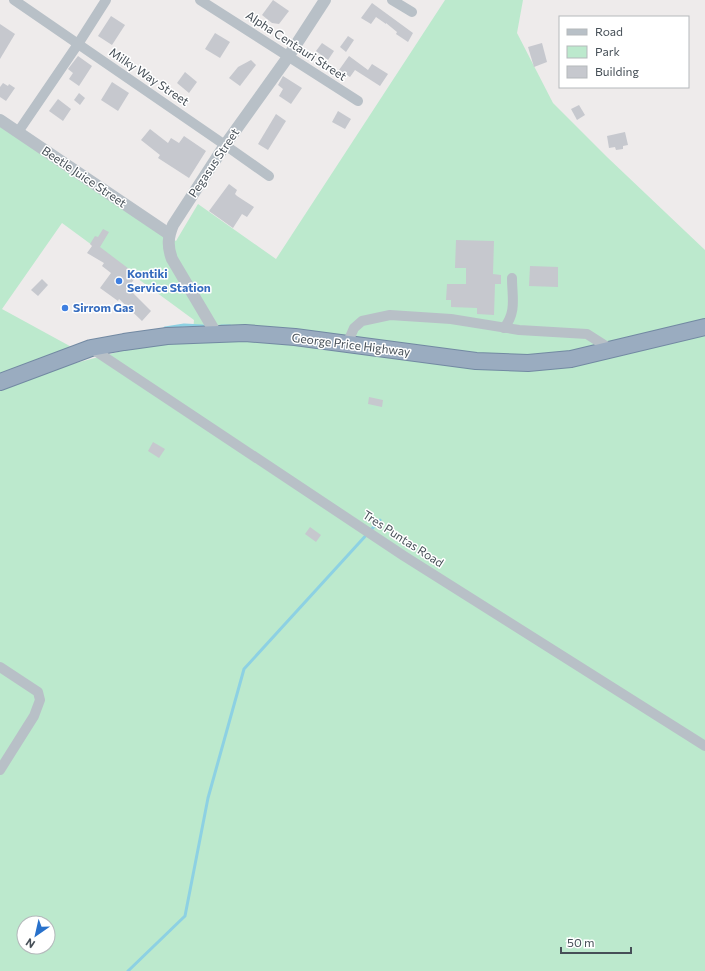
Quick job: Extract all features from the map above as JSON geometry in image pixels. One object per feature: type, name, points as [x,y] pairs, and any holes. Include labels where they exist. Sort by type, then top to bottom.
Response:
[{"type":"highway","name":"George Price Highway","points":[[0,382],[91,348],[167,336],[245,333],[295,337],[476,361],[528,363],[571,359],[705,327]]},
{"type":"street","name":"Milky Way Street","points":[[14,0],[269,176]]},
{"type":"street","points":[[18,132],[106,0]]},
{"type":"street","name":"Alpha Centauri Street","points":[[200,0],[358,101]]},
{"type":"street","name":"Pegasus Street","points":[[169,234],[173,225],[226,145],[288,57],[325,0]]},
{"type":"street","points":[[392,0],[412,12]]},
{"type":"street","name":"Beetle Juice Street","points":[[0,120],[169,234]]},
{"type":"street","points":[[169,234],[169,250],[172,259],[217,335]]},
{"type":"street","points":[[504,328],[510,320],[513,310],[512,278]]},
{"type":"street","points":[[347,344],[354,328],[362,321],[390,315],[451,319],[519,330],[587,334],[612,350]]},
{"type":"street","name":"Tres Puntas Road","points":[[91,348],[404,556],[705,746]]},
{"type":"street","points":[[0,667],[38,692],[40,700],[34,716],[0,770]]},
{"type":"green space","points":[[445,0],[523,0],[517,33],[553,103],[607,157],[705,250],[705,971],[0,971],[0,390],[72,364],[193,330],[194,320],[62,223],[2,309],[77,350],[0,378],[0,124],[176,241],[198,204],[276,259]]},
{"type":"building","points":[[273,0],[289,11],[279,24],[272,23],[262,15]]},
{"type":"building","points":[[372,3],[413,33],[408,42],[396,34],[397,32],[386,23],[376,17],[371,24],[361,18]]},
{"type":"building","points":[[111,16],[125,25],[112,45],[98,36]]},
{"type":"building","points":[[0,24],[15,34],[0,59]]},
{"type":"building","points":[[215,33],[230,42],[220,58],[205,49]]},
{"type":"building","points":[[348,36],[354,40],[346,52],[340,47]]},
{"type":"building","points":[[322,43],[334,51],[328,60],[316,51]]},
{"type":"building","points":[[542,43],[547,62],[534,67],[528,47]]},
{"type":"building","points":[[78,56],[92,66],[79,86],[69,79],[73,73],[68,69]]},
{"type":"building","points":[[349,56],[368,70],[372,64],[388,74],[380,86],[355,70],[350,77],[339,70]]},
{"type":"building","points":[[251,60],[256,65],[240,86],[229,78],[238,67]]},
{"type":"building","points":[[185,72],[197,82],[189,93],[177,83]]},
{"type":"building","points":[[283,76],[302,88],[291,104],[279,96],[283,89],[278,85]]},
{"type":"building","points":[[112,82],[129,93],[118,111],[101,100]]},
{"type":"building","points":[[3,83],[8,86],[9,84],[15,88],[6,101],[0,97],[0,87]]},
{"type":"building","points":[[79,93],[85,98],[80,105],[74,100]]},
{"type":"building","points":[[58,99],[71,109],[63,121],[49,111]]},
{"type":"building","points":[[579,105],[585,115],[577,120],[571,109]]},
{"type":"building","points":[[338,111],[351,119],[345,129],[332,122]]},
{"type":"building","points":[[276,114],[286,121],[268,150],[258,144]]},
{"type":"building","points":[[150,129],[168,143],[171,138],[179,143],[184,136],[206,151],[189,178],[158,158],[160,155],[141,140]]},
{"type":"building","points":[[625,132],[628,145],[623,146],[623,149],[616,150],[615,147],[609,148],[607,136]]},
{"type":"building","points":[[229,184],[237,190],[235,194],[237,196],[254,207],[247,217],[242,214],[233,228],[209,211]]},
{"type":"building","points":[[103,229],[109,232],[100,247],[137,275],[128,288],[151,311],[142,321],[119,299],[118,301],[100,288],[111,273],[102,266],[104,263],[87,253],[92,246],[90,244],[95,236],[98,237]]},
{"type":"building","points":[[456,240],[494,241],[493,274],[501,275],[501,284],[495,284],[494,315],[477,314],[477,308],[451,307],[451,300],[446,300],[447,284],[466,284],[466,268],[455,268]]},
{"type":"building","points":[[530,266],[558,267],[558,287],[529,286]]},
{"type":"building","points":[[42,279],[48,285],[38,296],[31,290]]},
{"type":"building","points":[[369,397],[383,400],[382,407],[368,404]]},
{"type":"building","points":[[153,442],[165,449],[159,458],[148,451]]},
{"type":"building","points":[[310,527],[321,535],[316,542],[305,534]]},
{"type":"waterway","points":[[165,328],[184,325],[203,326]]},
{"type":"waterway","points":[[221,326],[230,326]]},
{"type":"waterway","points":[[128,971],[185,916],[208,798],[244,669],[380,520]]},
{"type":"place","name":"Kontiki Service Station","points":[[119,281]]},
{"type":"place","name":"Sirrom Gas","points":[[65,308]]}]
